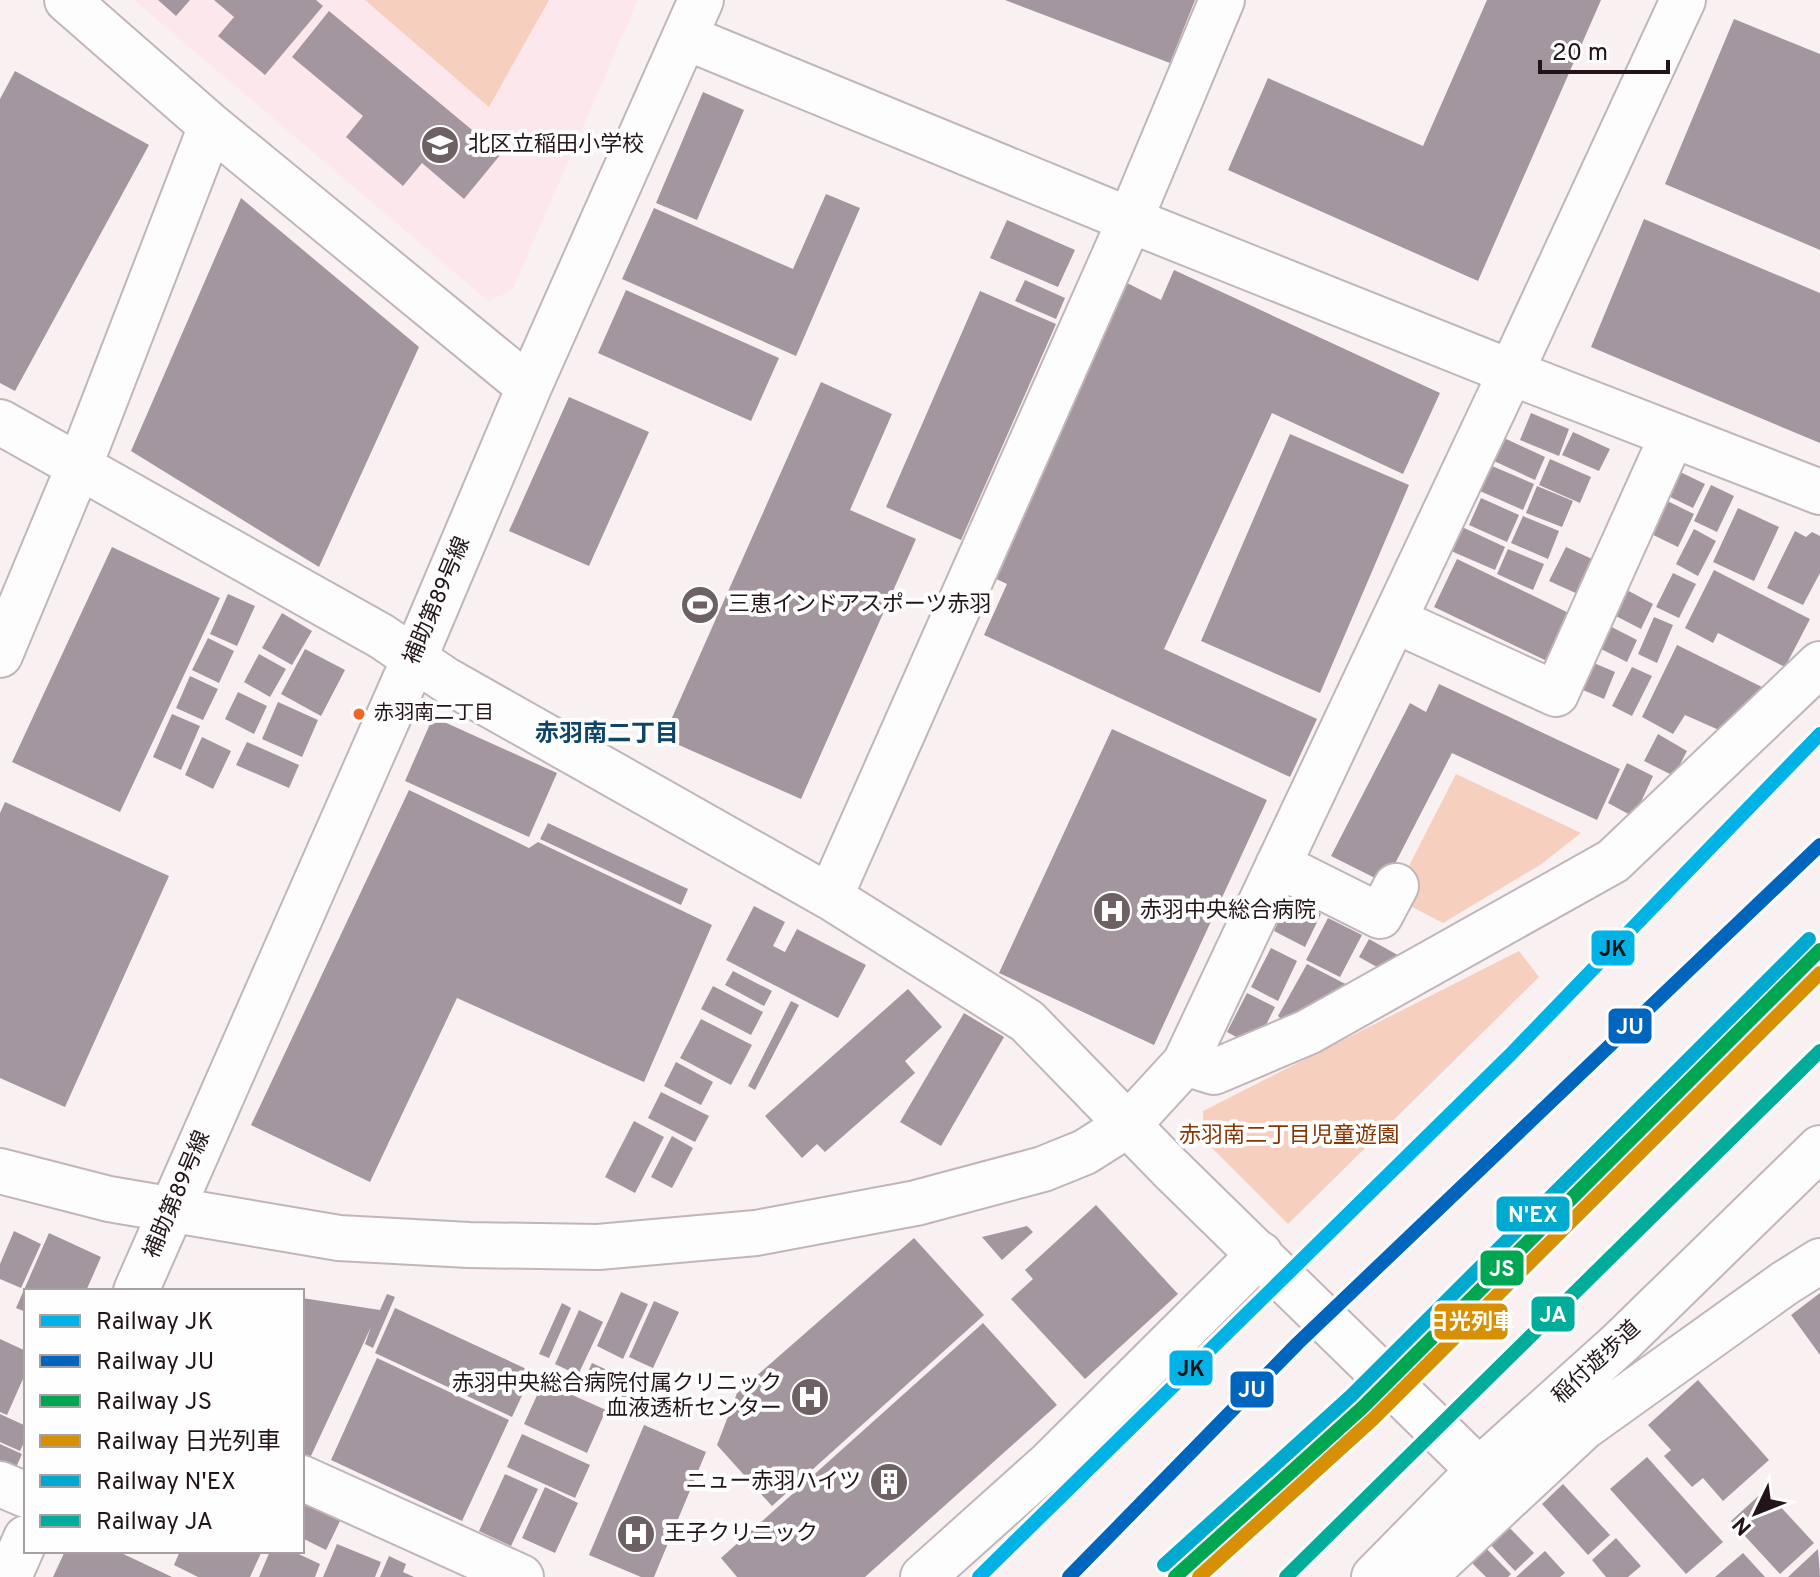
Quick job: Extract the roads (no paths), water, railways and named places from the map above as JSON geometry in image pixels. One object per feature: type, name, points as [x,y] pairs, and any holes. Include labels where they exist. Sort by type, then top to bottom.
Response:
[{"type":"street","points":[[67,0],[211,126],[529,387]]},
{"type":"street","points":[[830,897],[1130,220],[1222,0]]},
{"type":"street","points":[[0,1171],[109,1199],[339,1238],[469,1245],[598,1247],[756,1233],[916,1203],[1043,1169],[1085,1152],[1129,1124],[1185,1063],[1683,0]]},
{"type":"street","points":[[693,19],[1130,220],[1820,492]]},
{"type":"street","name":"補助第89号線","points":[[137,1289],[414,659],[529,387],[693,19]]},
{"type":"street","points":[[0,655],[79,467],[211,126]]},
{"type":"street","points":[[0,422],[381,636],[446,680],[830,897],[1027,1021],[1170,1168],[1492,1484]]},
{"type":"street","points":[[1394,620],[1556,694],[1672,436]]},
{"type":"street","points":[[1185,1063],[1214,1072],[1308,1032],[1613,861],[1820,664]]},
{"type":"street","points":[[1278,865],[1380,916],[1396,886]]},
{"type":"street","name":"稲付遊歩道","points":[[1374,1577],[1492,1484],[1621,1342],[1820,1148]]},
{"type":"street","points":[[923,1577],[1049,1464],[1260,1254]]},
{"type":"street","points":[[1423,1577],[1492,1484],[1584,1427],[1820,1261]]},
{"type":"street","points":[[304,1479],[521,1577]]},
{"type":"street","points":[[0,1484],[24,1494]]},
{"type":"street","points":[[9,1577],[24,1543]]},
{"type":"rail line","name":"JK","points":[[979,1577],[1510,1055],[1820,734]]},
{"type":"rail line","name":"JU","points":[[1069,1577],[1298,1343],[1820,845]]},
{"type":"rail line","name":"N'EX","points":[[1164,1565],[1351,1396],[1809,939]]},
{"type":"rail line","name":"JS","points":[[1175,1577],[1362,1408],[1820,950]]},
{"type":"rail line","name":"日光列車","points":[[1199,1577],[1373,1419],[1820,973]]},
{"type":"rail line","name":"JA","points":[[1286,1577],[1820,1051]]},
{"type":"place","name":"北区立稲田小学校","points":[[440,145]]},
{"type":"place","name":"三恵インドアスポーツ赤羽","points":[[700,605]]},
{"type":"place","name":"赤羽南二丁目","points":[[359,714]]},
{"type":"place","name":"赤羽中央総合病院","points":[[1112,911]]},
{"type":"place","name":"赤羽中央総合病院付属クリニック 血液透析センター","points":[[810,1397]]},
{"type":"place","name":"ニュー赤羽ハイツ","points":[[889,1482]]},
{"type":"place","name":"王子クリニック","points":[[636,1534]]},
{"type":"district","name":"赤羽南二丁目","points":[[607,735]]},
{"type":"park label","name":"赤羽南二丁目児童遊園","points":[[1289,1136]]}]
